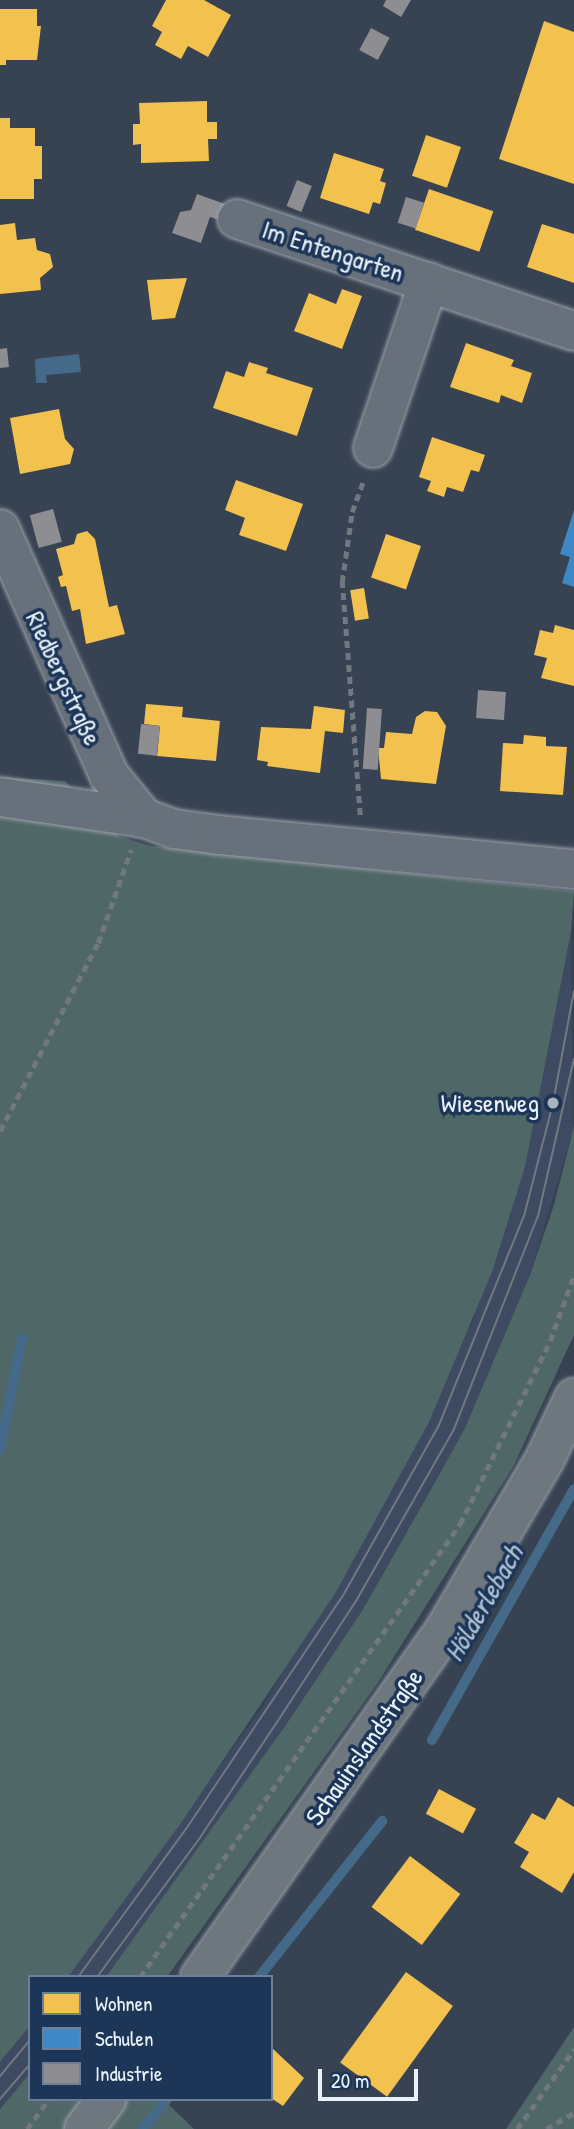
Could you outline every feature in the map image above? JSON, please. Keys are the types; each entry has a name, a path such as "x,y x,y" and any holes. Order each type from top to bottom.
{"main road":[{"name":"Schauinslandstraße","path":"201,1975 444,1631 545,1459 574,1398"},
{"path":"84,2129 105,2101"}],"street":[{"name":"Im Entengarten","path":"237,219 574,331"},
{"name":"Im Entengarten","path":"373,448 429,282"},
{"name":"Riedbergstraße","path":"0,529 109,775 144,817"},
{"path":"0,797 144,817 175,830 574,869"}],"path":[{"path":"362,847 342,582 352,512 373,448"},
{"path":"0,1131 98,943 144,817"},
{"path":"141,1975 460,1524 550,1340 574,1275"},
{"path":"517,2129 574,2049"},
{"path":"27,2129 48,2101"},
{"path":"546,2129 574,2113"}],"shaded area":[{"path":"79,354 81,372 46,375 47,383 36,383 35,359"},
{"path":"571,932 573,1130 530,1275 465,1428 362,1611 203,1847 107,1975 69,1975 266,1702 472,1323 525,1167"},
{"path":"28,2028 28,2075 0,2109 0,2062"}],"green space":[{"path":"0,777 65,781 118,836 151,846 574,891 571,932 525,1167 492,1272 429,1422 336,1592 181,1823 69,1975 28,1975 28,2028 0,2062"},
{"path":"574,1126 574,1335 513,1467 377,1684 168,1975 107,1975 285,1726 362,1611 465,1428 530,1275 554,1205"},
{"path":"574,2027 574,2129 506,2129"},
{"path":"28,2075 28,2101 165,2101 194,2129 0,2129 0,2109"}],"building: Wohnen":[{"path":"166,0 204,0 231,15 208,57 188,46 181,59 155,45 162,32 152,26"},
{"path":"0,9 37,9 37,26 41,26 37,60 6,60 6,65 0,65"},
{"path":"544,21 574,32 574,184 499,159"},
{"path":"207,101 207,122 217,122 217,139 208,139 209,161 141,163 141,144 133,145 133,124 140,124 139,103"},
{"path":"0,118 10,118 10,128 35,128 35,146 42,146 42,179 34,179 34,199 0,199"},
{"path":"426,135 461,147 447,188 412,176"},
{"path":"334,153 384,169 380,181 386,183 380,204 373,202 369,214 320,198"},
{"path":"429,189 493,211 479,252 415,230"},
{"path":"15,223 17,240 35,238 37,250 50,254 53,267 40,278 41,290 0,294 0,225"},
{"path":"542,224 574,234 574,283 527,267"},
{"path":"187,278 175,318 152,320 147,280"},
{"path":"342,289 362,296 342,349 294,331 309,293 336,304"},
{"path":"466,343 514,360 511,366 532,373 522,403 501,395 499,403 450,387"},
{"path":"249,362 268,368 266,373 313,388 297,436 213,408 226,371 244,377"},
{"path":"59,409 65,439 74,449 70,464 20,474 10,418"},
{"path":"432,437 485,455 479,472 471,470 463,492 447,487 444,497 427,491 431,481 419,477"},
{"path":"236,480 303,504 286,551 239,535 245,518 225,510"},
{"path":"87,531 95,539 109,607 117,605 125,634 86,644 80,609 72,611 66,586 61,587 58,577 63,575 56,549 74,544 77,534"},
{"path":"386,534 421,546 406,590 371,577"},
{"path":"364,588 369,619 355,621 350,590"},
{"path":"555,625 574,630 574,686 541,678 547,658 534,655 540,630 553,633"},
{"path":"146,704 183,707 182,717 220,721 216,761 157,756 160,726 144,724"},
{"path":"314,706 345,710 343,733 325,731 320,773 267,766 268,762 257,760 261,727 311,729"},
{"path":"425,711 437,712 446,726 436,784 381,779 378,748 384,748 386,732 412,734 416,717"},
{"path":"524,735 546,737 546,746 567,747 563,795 500,791 503,743 523,744"},
{"path":"439,1789 476,1809 463,1833 426,1814"},
{"path":"558,1797 574,1807 574,1872 562,1893 520,1867 529,1852 514,1843 532,1813 545,1820"},
{"path":"410,1856 460,1894 422,1945 371,1907"},
{"path":"406,1972 453,2006 387,2097 340,2063"},
{"path":"273,2049 304,2078 283,2106 273,2099"}],"building: Schulen":[{"path":"574,510 574,587 562,583 570,557 560,554"}],"building: Industrie":[{"path":"386,0 411,0 401,17 383,6"},
{"path":"371,28 390,38 378,60 359,50"},
{"path":"297,180 312,186 301,212 287,206"},
{"path":"197,194 225,204 219,220 210,217 201,243 172,233 180,212 191,210"},
{"path":"406,197 424,203 416,229 398,223"},
{"path":"7,348 9,367 0,368 0,349"},
{"path":"53,509 62,542 39,548 30,515"},
{"path":"478,690 506,692 504,720 476,718"},
{"path":"367,708 382,709 378,770 363,769"},
{"path":"141,724 160,726 157,756 138,754"}],"waterway":[{"path":"0,1450 22,1338"},
{"name":"Hölderlebach","path":"432,1740 574,1489"},
{"name":"Hölderlebach","path":"261,1975 382,1821"},
{"name":"Hölderlebach","path":"143,2129 165,2101"}],"tram line":[{"path":"79,1975 186,1829 345,1592 439,1425 524,1216 553,1103 574,991"},
{"path":"98,1975 199,1839 356,1601 454,1429 538,1216 574,1059"},
{"path":"0,2076 28,2042"},
{"path":"0,2099 28,2066"}],"place":[{"name":"Wiesenweg","path":"553,1103"}]}
